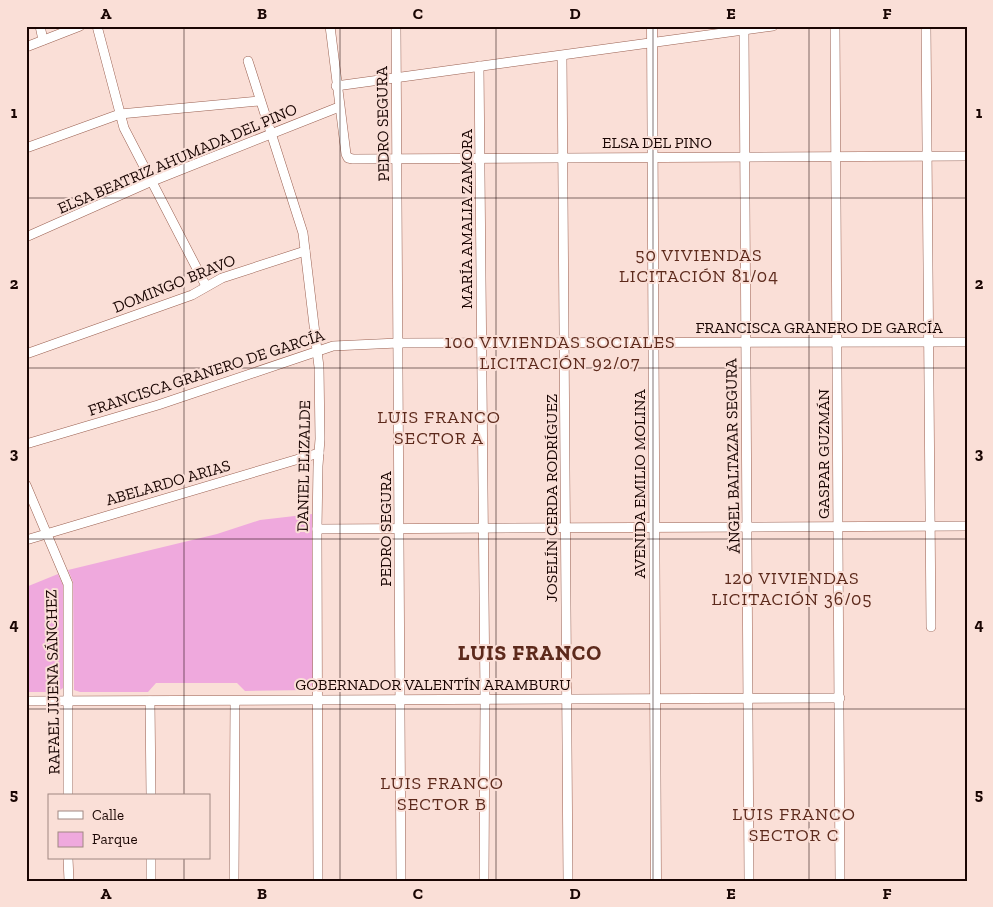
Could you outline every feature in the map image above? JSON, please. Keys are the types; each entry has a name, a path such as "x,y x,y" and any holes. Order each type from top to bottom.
{"street":[{"path":"40,26 43,40"},
{"path":"26,47 80,26"},
{"path":"97,26 120,114 150,182 206,286"},
{"path":"330,26 339,107"},
{"name":"PEDRO SEGURA","path":"396,26 401,881"},
{"name":"AVENIDA EMILIO MOLINA","path":"652,26 656,881"},
{"name":"GASPAR GUZMÁN","path":"836,26 840,881"},
{"path":"926,26 931,627"},
{"path":"336,86 769,27"},
{"name":"ÁNGEL BALTAZAR SEGURA","path":"744,30 749,881"},
{"name":"JOSELÍN CERDA RODRÍGUEZ","path":"562,56 566,342 568,881"},
{"name":"DANIEL ELIZALDE","path":"248,62 259,101 303,232 319,367 317,529 318,881"},
{"name":"MARÍA AMALIA ZAMORA","path":"479,66 485,699 484,881"},
{"path":"26,148 120,114 259,101"},
{"name":"ELSA DEL PINO","path":"339,107 348,158 967,156"},
{"name":"ELSA BEATRIZ AHUMADA DEL PINO","path":"26,237 150,182 339,107"},
{"name":"DOMINGO BRAVO","path":"26,354 192,295 222,278 305,251"},
{"name":"FRANCISCA GRANERO DE GARCÍA","path":"26,444 158,404 316,350 333,346 398,343 967,342"},
{"name":"ABELARDO ARIAS","path":"26,540 319,453"},
{"name":"RAFAEL JIJENA SÁNCHEZ","path":"26,485 68,584 68,794"},
{"path":"317,529 967,526"},
{"name":"GOBERNADOR VALENTÍN ARAMBURU","path":"26,701 840,698"},
{"path":"234,881 235,700"},
{"path":"150,701 151,794"},
{"path":"68,860 68,881"},
{"path":"151,860 152,881"}],"green space":[{"path":"312,514 313,683 309,690 245,691 237,683 156,683 148,692 80,692 74,690 73,582 68,570 217,534 260,520"},
{"path":"58,574 63,585 63,688 57,692 26,692 26,587"}],"district":[{"name":"50 VIVIENDAS LICITACIÓN 81/04","path":"699,265"},
{"name":"100 VIVIENDAS SOCIALES LICITACIÓN 92/07","path":"560,352"},
{"name":"LUIS FRANCO SECTOR A","path":"439,427"},
{"name":"120 VIVIENDAS LICITACIÓN 36/05","path":"792,588"},
{"name":"LUIS FRANCO","path":"530,653"},
{"name":"LUIS FRANCO SECTOR B","path":"442,793"},
{"name":"LUIS FRANCO SECTOR C","path":"794,824"}]}
